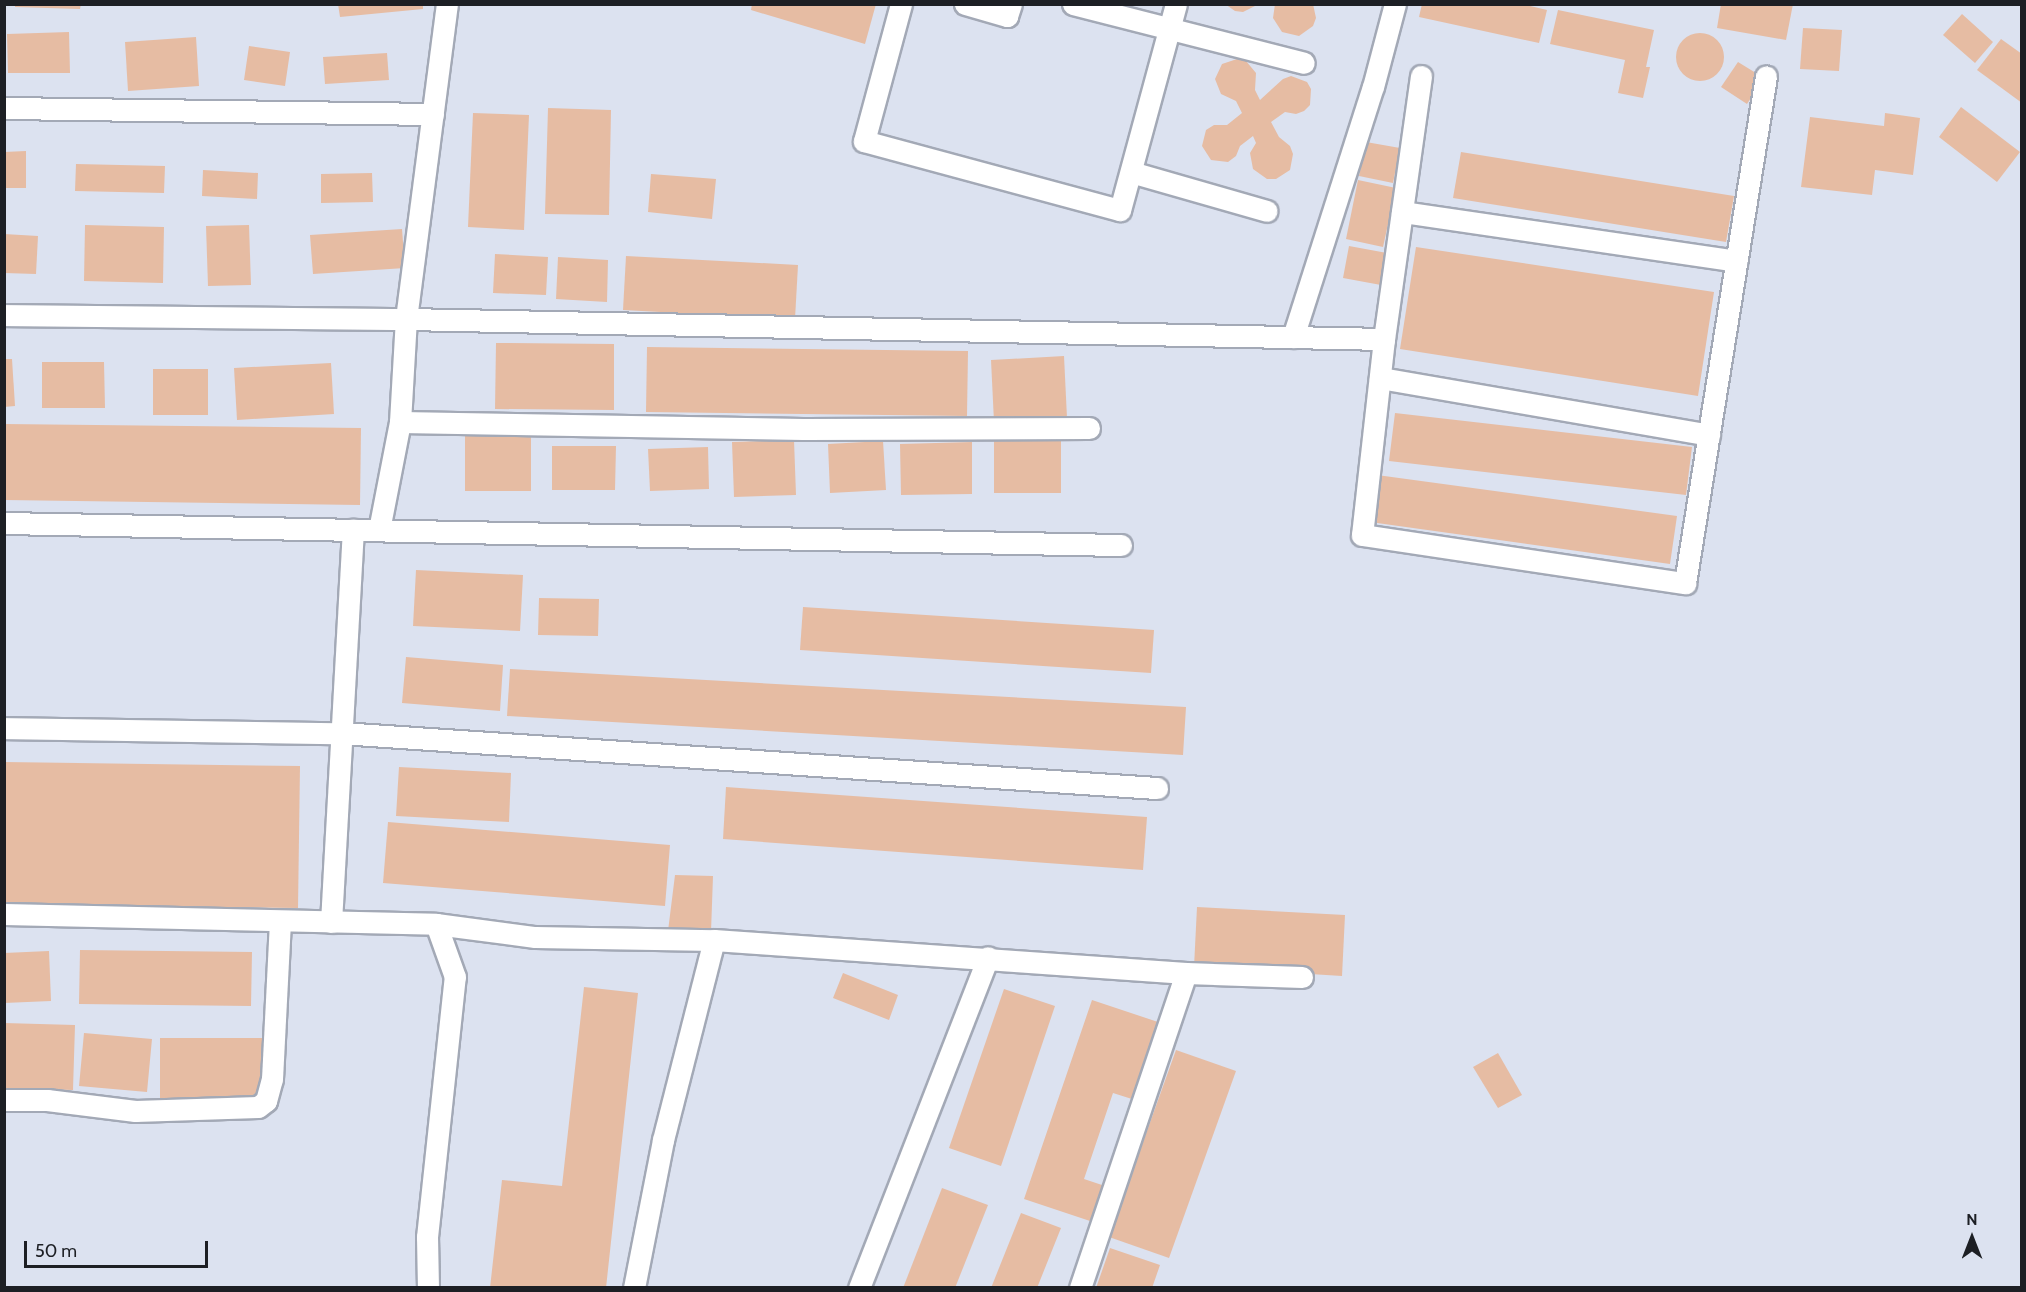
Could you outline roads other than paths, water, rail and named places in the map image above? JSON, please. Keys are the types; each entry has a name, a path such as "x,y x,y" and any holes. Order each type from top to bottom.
{"street":[{"path":"379,530 400,422 406,319 447,4"},
{"path":"901,4 864,141 1120,210 1176,4"},
{"path":"965,4 1007,16 1011,4"},
{"path":"1073,4 1304,63"},
{"path":"1293,337 1373,87 1395,4"},
{"path":"1421,76 1384,339 1362,535 1685,584 1766,76"},
{"path":"4,108 433,114"},
{"path":"1131,172 1267,211"},
{"path":"1402,212 1736,261"},
{"path":"4,315 406,319 1384,339"},
{"path":"1380,378 1708,435"},
{"path":"400,422 803,429 1089,428"},
{"path":"4,523 1121,545"},
{"path":"331,922 353,530"},
{"path":"4,728 341,734 1157,788"},
{"path":"4,915 436,924 535,937 714,940 988,957 1186,973 1302,977"},
{"path":"4,1100 47,1100 135,1111 258,1107 266,1101 272,1079 280,921"},
{"path":"428,1287 428,1236 455,977 436,924"},
{"path":"634,1287 663,1140 714,940"},
{"path":"859,1287 988,957"},
{"path":"1080,1287 1186,973"}]}
